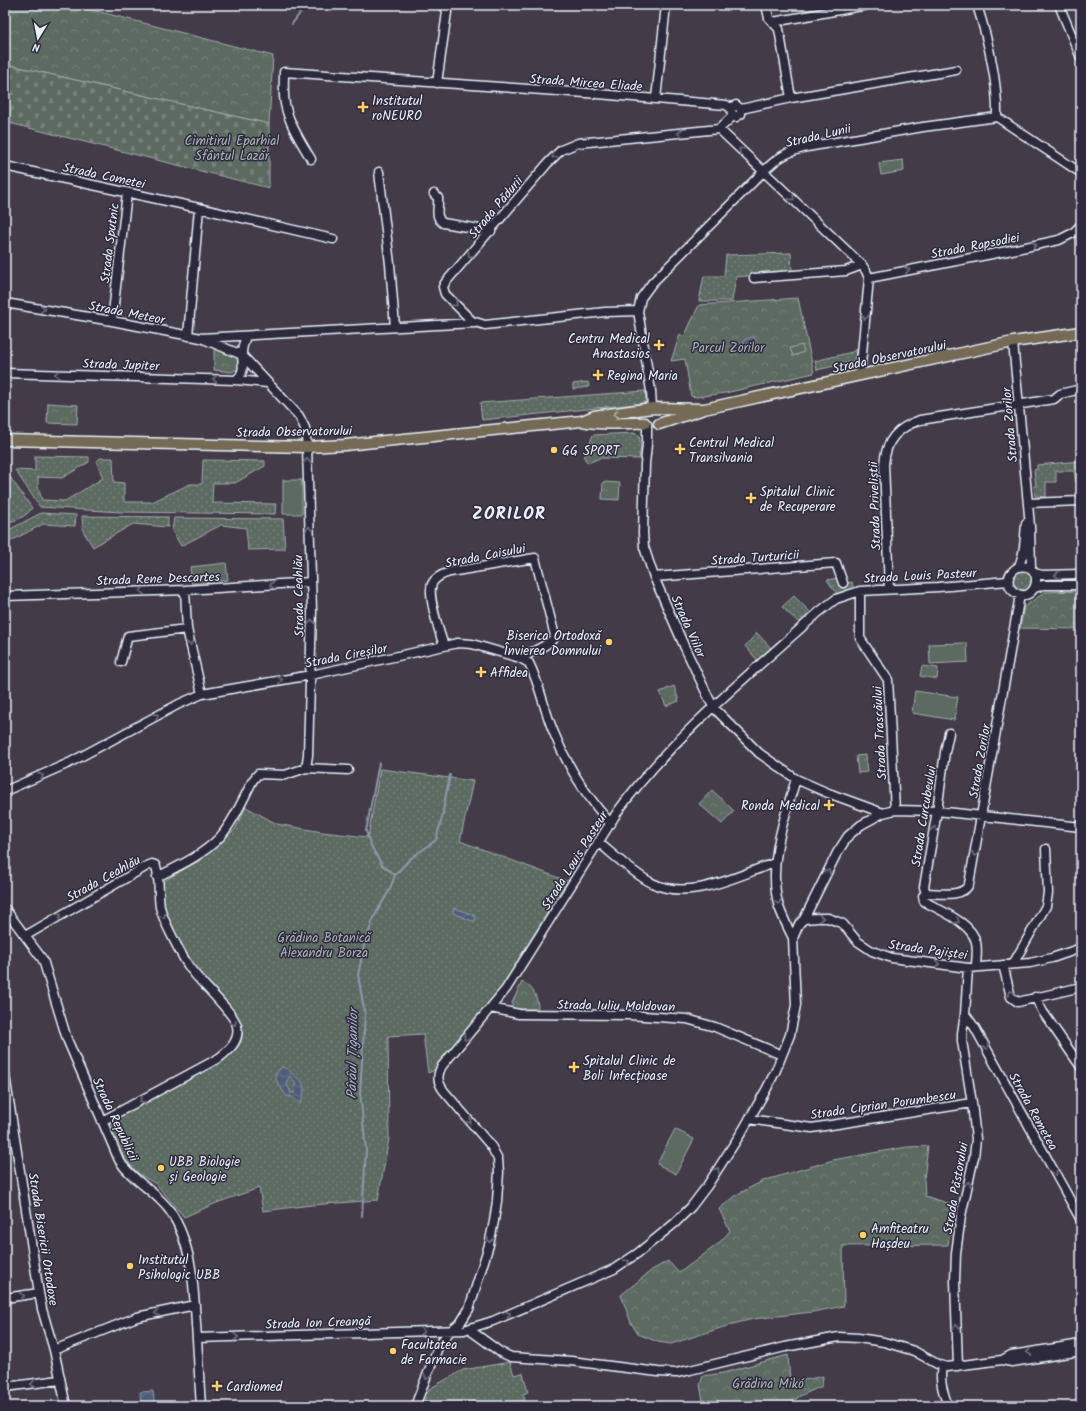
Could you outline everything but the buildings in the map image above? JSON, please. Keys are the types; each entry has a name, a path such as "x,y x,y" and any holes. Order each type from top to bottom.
{"main road":[{"name":"Strada Observatorului","path":"582,421 594,424 648,426 704,409 860,375 1013,342 1081,332"},
{"name":"Strada Observatorului","path":"5,440 307,446 345,445 582,421 594,416 652,409 704,409"},
{"path":"652,409 660,412 662,417 648,426 644,415 652,409"}],"street":[{"path":"437,83 447,12 445,7 441,5"},
{"path":"656,99 666,5"},
{"path":"766,5 767,13 779,29 791,98"},
{"path":"773,22 867,5"},
{"path":"977,5 992,65 997,117 1081,173"},
{"path":"1059,5 1079,46 1081,58"},
{"name":"Strada Mircea Eliade","path":"311,158 298,137 287,112 284,98 284,72 586,93 726,105 732,112 736,106 741,109 791,98 956,70"},
{"path":"732,112 719,129 862,265 866,271 869,278 860,375"},
{"name":"Strada Lunii","path":"638,310 641,298 652,283 780,156 793,150 807,147 923,127 997,117"},
{"name":"Strada Pădurii","path":"474,322 445,294 443,287 557,154 566,147 578,143 719,129"},
{"name":"Strada Cometei","path":"5,166 199,208 333,240"},
{"path":"379,172 390,264 395,327"},
{"name":"Strada Sputnic","path":"112,320 127,193"},
{"path":"434,194 438,198 437,216 443,223 491,231"},
{"path":"188,336 199,208"},
{"name":"Strada Rapsodiei","path":"869,278 1058,240 1073,233 1081,226"},
{"path":"754,278 846,271 862,265"},
{"name":"Strada Meteor","path":"5,303 112,320 201,338 474,322"},
{"path":"474,322 485,325 605,312 638,310 651,391 652,409"},
{"path":"236,380 243,370 242,355 246,336"},
{"path":"201,338 242,355 302,421 305,428 307,446"},
{"name":"Strada Zorilor","path":"1013,342 1031,532 1033,571 1037,579 1035,588"},
{"name":"Strada Jupiter","path":"5,373 236,380 268,383"},
{"name":"Strada Priveliștii","path":"889,589 884,464 885,452 894,436 911,423 920,420 1054,399 1060,394 1081,389"},
{"name":"Strada Viilor","path":"647,444 652,431 648,426"},
{"name":"Strada Viilor","path":"648,426 645,464 644,548 654,577 713,707 759,753 796,779 828,793 883,813"},
{"name":"Strada Ceahlău","path":"306,768 308,755 311,675 311,582 307,446"},
{"path":"1028,504 1081,501"},
{"name":"Strada Zorilor","path":"1008,581 1010,574 1018,567 1023,554 1028,504"},
{"name":"Strada Caisului","path":"444,646 430,594 432,584 435,580 450,572 535,558 555,636 552,641 520,658"},
{"name":"Strada Turturicii","path":"654,577 836,563 843,583"},
{"path":"1018,567 1025,567 1042,575 1081,574"},
{"path":"1008,581 1012,590 1020,595 1030,593 1035,588 1043,585 1081,585"},
{"name":"Strada Louis Pasteur","path":"450,1331 461,1322 470,1305 489,1245 497,1202 499,1164 497,1154 491,1146 444,1091 438,1081 438,1073 442,1066 514,978 598,842 630,796 662,757 713,707 818,612 836,599 860,590 938,587 1008,581"},
{"name":"Strada Rene Descartes","path":"5,596 185,590 311,582"},
{"path":"185,590 187,628 202,694"},
{"name":"Strada Trascăului","path":"860,590 860,638 888,680 895,810"},
{"name":"Strada Zorilor","path":"925,897 958,893 967,889 969,884 1020,595"},
{"path":"121,662 128,636 187,628"},
{"name":"Strada Cireșilor","path":"5,791 70,763 179,704 202,694 311,675 458,643 472,644 520,658"},
{"path":"520,658 529,663 553,732 568,761 590,797 611,824"},
{"name":"Strada Curcubeului","path":"925,897 924,887 949,733"},
{"name":"Strada Ceahlău","path":"25,936 147,866 152,864 157,867 157,877 195,857 220,836 229,825 255,777 262,774 285,775 306,768 348,770"},
{"path":"793,938 780,908 776,893 775,863 783,821 796,779"},
{"path":"793,938 837,853 848,836 861,825 883,813 895,810 937,811 1081,827"},
{"path":"598,842 644,878 657,885 671,888 686,889 712,885 775,863"},
{"path":"1013,964 1046,906 1048,894 1046,849"},
{"path":"102,1121 218,1058 231,1048 237,1036 236,1024 233,1018 193,973 176,945 160,907 157,877"},
{"name":"Strada Păstorului","path":"925,897 969,928 976,941 962,1033 972,1103 975,1146 961,1216 956,1252 955,1281 958,1366"},
{"name":"Strada Republicii","path":"5,909 43,960 67,1040 122,1165 137,1181 161,1201 174,1218 186,1247 193,1278 201,1406"},
{"name":"Strada Pajiștei","path":"804,919 828,918 836,920 843,924 857,941 872,951 892,958 972,967 1042,960 1081,948"},
{"name":"Strada Ion Creangă","path":"197,1338 439,1330 450,1331 472,1329 614,1269 638,1253 668,1230 691,1207 707,1186 749,1120 776,1070 790,1035 795,1014 796,1005 793,938"},
{"path":"1002,965 1009,993 1013,999 1018,1002 1081,987"},
{"path":"1035,997 1043,1012 1081,1067"},
{"name":"Strada Iuliu Moldovan","path":"491,1008 519,1014 629,1015 687,1019 721,1029 782,1055"},
{"name":"Strada Remetea","path":"965,1014 975,1028 1081,1220"},
{"name":"Strada Bisericii Ortodoxe","path":"5,1075 8,1116 39,1293 54,1350 66,1406"},
{"name":"Strada Ciprian Porumbescu","path":"749,1120 812,1128 972,1103"},
{"path":"5,1298 39,1293"},
{"path":"54,1350 137,1317 195,1305"},
{"path":"472,1329 474,1333 500,1352 511,1357 571,1361 676,1373 785,1347 838,1337 871,1339 890,1344 920,1353 934,1363 942,1366 958,1366 1002,1360 1012,1362 1081,1351"},
{"path":"415,1406 439,1345 450,1331"},
{"path":"1002,1360 1011,1355 1081,1344"},
{"path":"942,1366 940,1372 942,1387 948,1406"},
{"path":"5,1387 60,1380"}],"green space":[{"path":"5,5 73,5 273,56 269,124 5,64"},
{"name":"Cimitirul Eparhial Sfântul Lazăr","path":"5,64 269,124 269,188 5,122"},
{"path":"903,160 904,171 881,175 879,163"},
{"path":"791,253 792,272 736,277 732,301 699,301 704,276 724,276 726,255"},
{"name":"Parcul Zorilor","path":"798,298 814,373 725,393 696,397 691,396 685,359 671,361 680,334 684,337 699,305"},
{"path":"214,345 233,354 240,360 239,368 232,372 214,370"},
{"path":"802,345 804,352 793,356 790,348"},
{"path":"857,348 855,361 817,370 815,361 852,352"},
{"path":"588,382 589,387 573,389 573,384"},
{"path":"645,391 646,401 644,403 482,420 480,403"},
{"path":"48,403 78,405 77,424 47,423"},
{"path":"634,433 639,435 641,447 639,459 600,458 588,463 584,458 593,435"},
{"path":"35,456 89,457 89,462 62,478 38,477 38,487 42,500 65,501 103,478 96,461 101,458 113,458 114,482 124,483 124,502 152,502 190,484 202,484 203,460 265,461 265,466 235,483 213,483 212,503 276,504 275,514 120,512 40,507 15,470 35,471"},
{"path":"1081,461 1081,483 1076,483 1074,471 1056,471 1056,482 1046,482 1046,497 1035,496 1034,486 1036,486 1034,470 1037,469 1037,465"},
{"path":"5,470 32,508 27,514 20,518 5,522"},
{"path":"283,480 302,480 302,514 283,514"},
{"path":"603,482 620,483 619,500 602,499"},
{"path":"41,513 76,515 75,526 43,524 9,542 5,532"},
{"path":"82,516 168,517 168,527 133,524 93,547 83,531"},
{"path":"174,518 283,519 285,549 248,550 246,528 221,525 181,546 172,531"},
{"path":"226,563 228,580 192,584 190,567"},
{"path":"1022,571 1029,574 1032,581 1029,588 1022,591 1015,588 1012,581 1015,574"},
{"path":"838,578 842,585 852,582 854,590 838,595 827,580"},
{"path":"1081,578 1081,582 1046,581 1047,579"},
{"path":"1081,591 1081,629 1020,628 1024,607 1045,592"},
{"path":"794,596 811,613 799,623 782,607"},
{"path":"757,633 772,649 759,662 745,646"},
{"path":"967,643 968,662 930,664 929,644"},
{"path":"922,666 938,668 937,679 920,676"},
{"path":"674,686 679,701 666,706 660,692"},
{"path":"915,691 958,697 954,720 912,713"},
{"path":"865,755 867,772 858,773 856,756"},
{"name":"Grădina Botanică Alexandru Borza","path":"380,769 473,781 460,841 567,881 499,991 433,1071 428,1073 423,1034 388,1036 389,1138 378,1200 311,1205 263,1211 259,1188 219,1202 184,1217 156,1184 139,1174 118,1152 107,1124 223,1060 238,1047 242,1039 242,1029 233,1010 196,966 176,937 164,907 161,883 204,857 235,829 246,807 277,824 322,832 368,837"},
{"path":"712,790 734,811 722,824 699,804"},
{"path":"522,982 530,987 534,993 538,1009 517,1009 512,1007 512,1003"},
{"path":"675,1129 694,1139 676,1174 657,1164"},
{"path":"928,1146 924,1179 925,1196 954,1205 948,1245 843,1246 844,1306 812,1312 753,1319 671,1344 658,1342 638,1334 631,1323 621,1295 652,1270 668,1261 679,1273 718,1244 730,1231 719,1209 738,1194 763,1181 833,1160 907,1147"},
{"name":"Grădina Mikó","path":"788,1355 790,1380 800,1381 823,1376 822,1386 800,1396 793,1401 794,1406 704,1406 700,1385 703,1376 723,1373"},
{"path":"510,1362 514,1375 523,1373 528,1392 523,1394 525,1400 499,1406 422,1406 429,1389 463,1370"}],"water":[{"path":"754,337 756,343 750,346 744,344 744,340"},
{"path":"454,908 474,915 476,920 472,921 453,913"},
{"path":"282,1067 301,1081 304,1090 300,1104 291,1096 287,1097 276,1080 276,1073","holes":["290,1076 296,1087 295,1092 291,1093 286,1082"]},
{"path":"153,1391 155,1406 141,1406 140,1392"}],"waterway":[{"name":"Pârâul Țiganilor","path":"292,24 306,5"},
{"path":"373,647 375,659"},
{"path":"379,763 366,831 371,846 382,865 395,875"},
{"name":"Pârâul Țiganilor","path":"362,1216 366,1150 360,1093 365,1015 358,975 364,946 374,917 390,889 395,875 410,859 436,840 443,814 450,775"}],"place":[{"name":"Institutul roNEURO","path":"363,107"},
{"name":"Centru Medical Anastasios","path":"659,345"},
{"name":"Regina Maria","path":"598,375"},
{"name":"Centrul Medical Transilvania","path":"680,449"},
{"name":"GG SPORT","path":"554,450"},
{"name":"Spitalul Clinic de Recuperare","path":"751,498"},
{"name":"Biserica Ortodoxă Învierea Domnului","path":"609,642"},
{"name":"Affidea","path":"481,672"},
{"name":"Ronda Medical","path":"829,805"},
{"name":"Spitalul Clinic de Boli Infecțioase","path":"574,1067"},
{"name":"UBB Biologie și Geologie","path":"161,1168"},
{"name":"Amfiteatru Hașdeu","path":"863,1235"},
{"name":"Institutul Psihologic UBB","path":"130,1266"},
{"name":"Facultatea de Farmacie","path":"393,1351"},
{"name":"Cardiomed","path":"217,1386"}],"district":[{"name":"ZORILOR","path":"509,513"}]}
